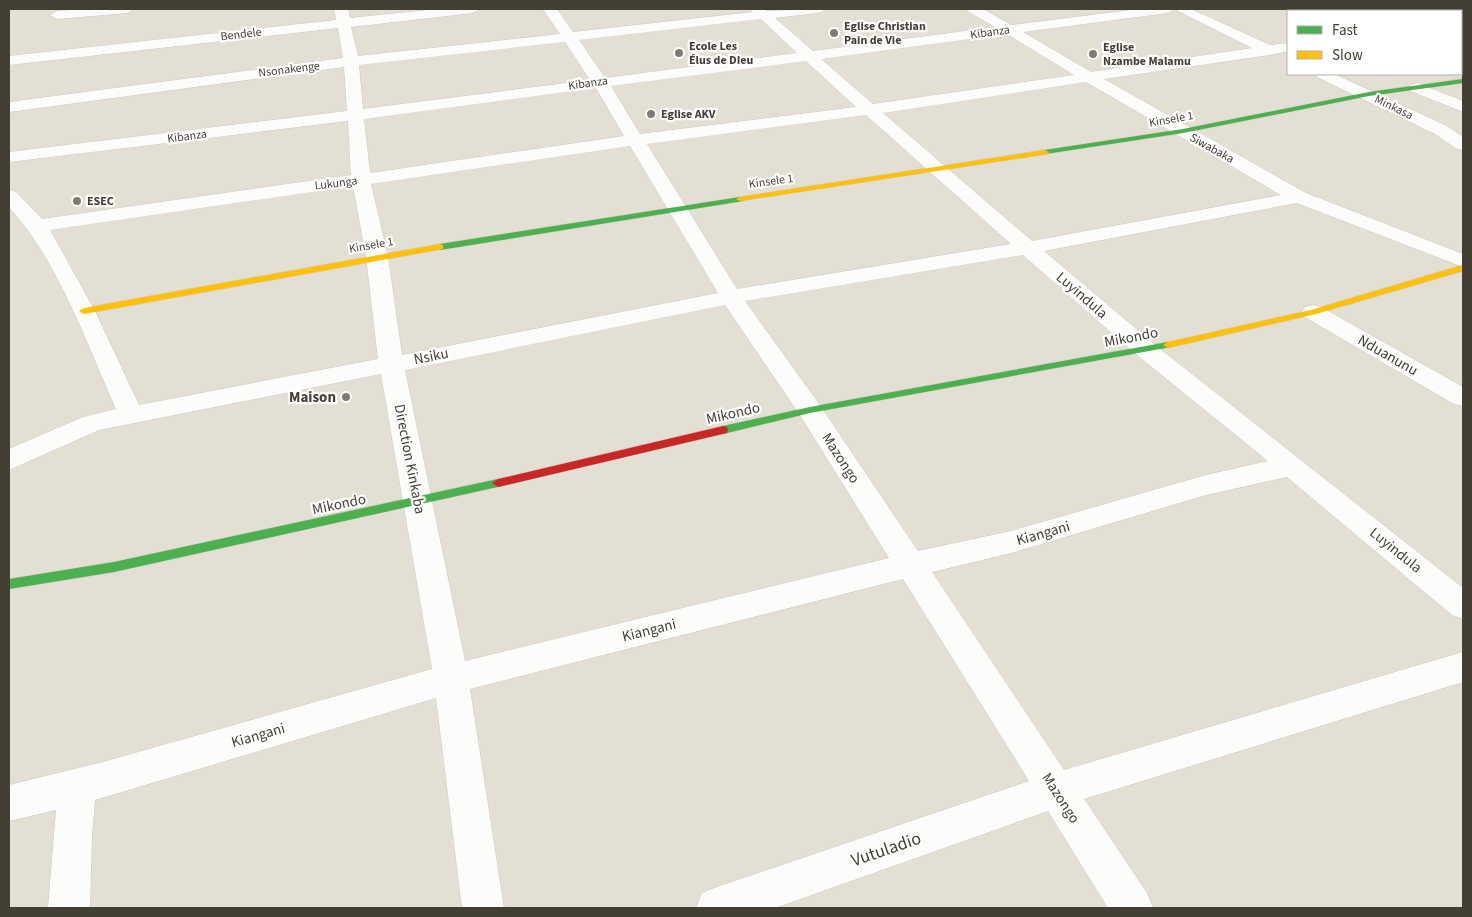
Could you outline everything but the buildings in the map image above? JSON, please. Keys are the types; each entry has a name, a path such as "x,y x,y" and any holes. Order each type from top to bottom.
{"street":[{"path":"45,57 57,12 127,9"},
{"name":"Bendele","path":"9,60 45,57 342,15 473,9"},
{"name":"Mazongo","path":"550,9 571,37 600,82 731,297 810,410 1132,908"},
{"name":"Nsonakenge","path":"9,107 351,61 571,37 761,12 817,9"},
{"name":"Siwabaka","path":"974,9 1299,197 1463,261"},
{"name":"Kibanza","path":"9,157 354,115 1168,9"},
{"path":"1182,9 1287,59"},
{"name":"Luyindula","path":"761,12 937,170 1146,350 1463,606"},
{"name":"Direction Kinkaba","path":"342,15 351,61 354,115 361,180 376,257 391,363 419,502 451,679 483,908"},
{"name":"Lukunga","path":"37,226 200,201 361,180 636,140 869,110 1287,47"},
{"name":"Minkasa","path":"1324,75 1369,94 1440,130 1463,145"},
{"name":"Kinsele 1","path":"84,311 376,257 678,208 1183,131 1369,94 1463,81"},
{"path":"1417,88 1463,107"},
{"path":"9,196 37,226 84,311 131,415"},
{"name":"Nsiku","path":"9,460 92,424 131,415 391,363 687,308 731,297 1028,248 1299,197"},
{"name":"Mikondo","path":"9,584 114,566 419,502 810,410 1146,350 1313,312 1463,268"},
{"name":"Nduanunu","path":"1313,312 1463,398"},
{"name":"Kiangani","path":"9,802 78,785 451,679 910,565 1011,542 1206,485 1292,466"},
{"name":"Vutuladio","path":"717,908 1056,790 1463,667"},
{"path":"69,908 72,836 78,785"}],"shaded area":[{"path":"9,9 1463,9 1463,908 9,908"}],"traffic: fast":[{"path":"1045,152 1183,131 1369,94 1463,81"},
{"path":"440,247 740,199"},
{"path":"723,430 810,410 1168,345"},
{"path":"9,584 114,567 498,483"}],"traffic: slow":[{"path":"740,199 1045,152"},
{"path":"84,311 440,247"},
{"path":"1168,345 1313,312 1463,268"}],"traffic: jam":[{"path":"498,483 723,430"}],"place":[{"name":"Eglise Christian Pain de Vie","path":"834,33"},
{"name":"Ecole Les Élus de DIeu","path":"679,53"},
{"name":"Eglise Nzambe Malamu","path":"1093,54"},
{"name":"Eglise AKV","path":"651,114"},
{"name":"ESEC","path":"77,201"},
{"name":"Maison","path":"346,397"}]}
